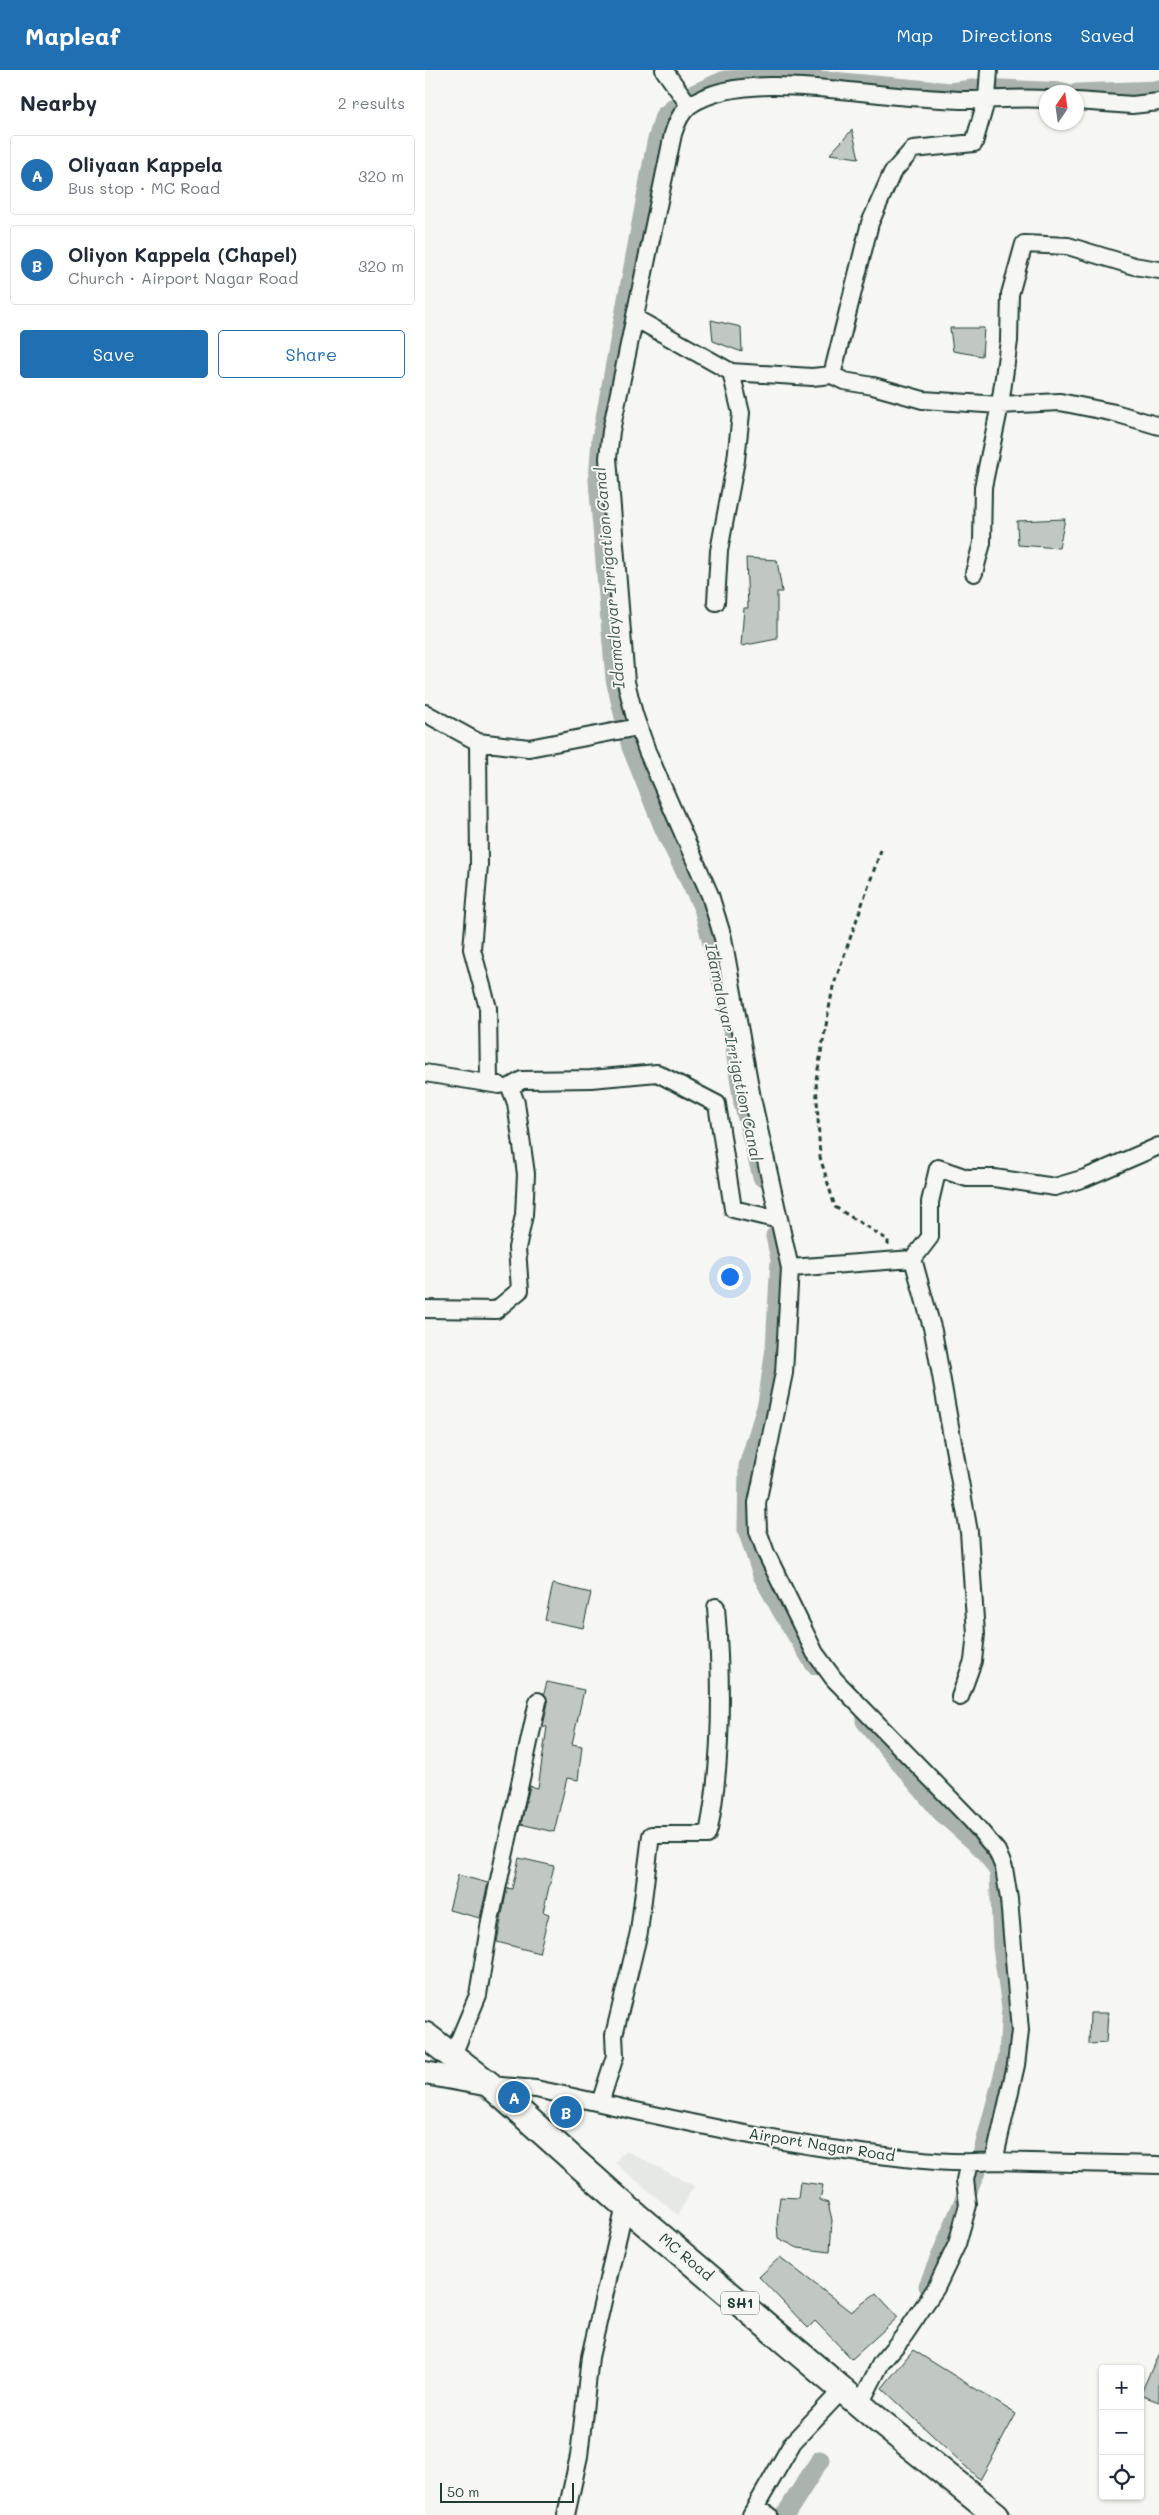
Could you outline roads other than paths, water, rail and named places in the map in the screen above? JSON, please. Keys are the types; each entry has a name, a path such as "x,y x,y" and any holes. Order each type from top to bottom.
{"main road":[{"name":"MC Road","path":"425,2036 490,2085 625,2206 996,2515"},
{"path":"425,2073 490,2085"}],"street":[{"path":"664,70 689,105"},
{"path":"988,84 968,100 902,96 776,82 731,87 689,105 678,119 673,134 611,431 608,458 626,682 638,726 710,895 723,938 752,1098 790,1268 783,1374 757,1503 758,1531 766,1553 815,1653 834,1679 972,1821 997,1851 1004,1868 1009,1899 1020,2031 1016,2065 994,2161"},
{"path":"988,84 1039,96"},
{"path":"832,375 870,223 891,173 913,149 974,143 988,84"},
{"path":"1084,102 1133,105 1159,102"},
{"path":"974,573 982,543 983,487 1000,405 1009,341 1010,294 1024,244 1068,246 1134,266 1159,270"},
{"path":"635,318 731,372 812,377 832,375 844,381 873,386 923,400 1000,405 1060,402 1115,413 1159,426"},
{"path":"716,602 719,550 736,460 741,413 731,372"},
{"path":"425,714 478,742 529,748 638,726"},
{"path":"478,742 479,865 472,949 488,1008 489,1083"},
{"path":"425,1073 510,1087 522,1080 591,1079 657,1073 717,1104 733,1210 779,1220"},
{"path":"425,1309 495,1310 520,1290 517,1248 524,1215 526,1174 516,1104 510,1087"},
{"path":"790,1268 913,1259 930,1237 930,1202 938,1168 967,1178 995,1178 1055,1187 1085,1178 1159,1146"},
{"path":"913,1259 933,1331 969,1532 976,1634 973,1661 960,1697"},
{"path":"600,2103 615,2056 615,2035 639,1932 651,1835 707,1835 709,1829 718,1760 721,1691 716,1607"},
{"path":"451,2057 478,1996 490,1922 538,1701"},
{"name":"Airport Nagar Road","path":"490,2085 536,2089 813,2146 918,2160 969,2163 994,2161 1159,2165"},
{"path":"758,2513 793,2442 852,2397 903,2337 937,2288 957,2244 968,2205 965,2180 969,2163"},
{"path":"566,2515 579,2456 590,2357 625,2206"}],"waterway":[{"name":"Idamalayar Irrigation Canal","path":"762,1177 743,1103 729,1010 703,908 664,829 631,747 615,679 598,481 601,439 656,143 664,116 687,97 725,80 788,77 950,92 980,88 1039,91"},
{"name":"Idamalayar Irrigation Canal","path":"1084,93 1159,90"},
{"name":"Idamalayar Irrigation Canal","path":"775,1236 780,1259 775,1348 767,1404 748,1466 747,1530 762,1575 815,1665"},
{"name":"Idamalayar Irrigation Canal","path":"865,1721 941,1812 986,1852 999,1872 1002,1947 1011,2007 1008,2057 980,2162 928,2286"},
{"name":"Idamalayar Irrigation Canal","path":"785,2515 820,2460"}],"place":[{"name":"Oliyaan Kappela","path":"514,2097"},
{"name":"Oliyon Kappela (Chapel)","path":"566,2112"}]}
